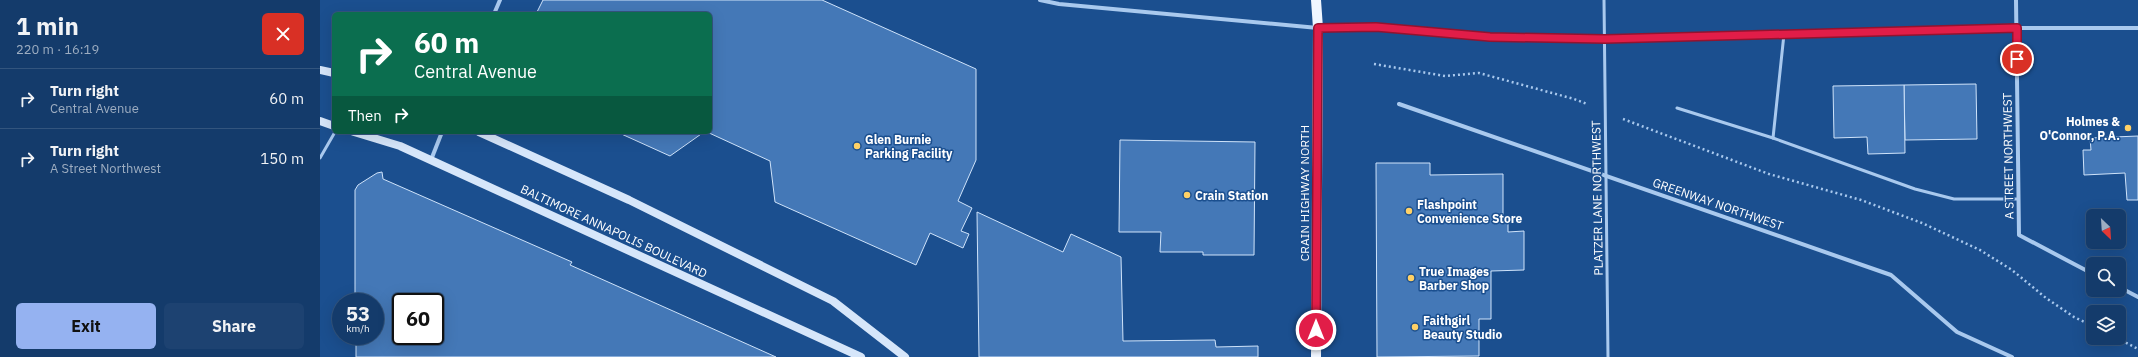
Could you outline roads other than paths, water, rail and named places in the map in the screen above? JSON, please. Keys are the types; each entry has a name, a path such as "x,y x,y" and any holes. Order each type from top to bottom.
{"main road":[{"name":"CRAIN HIGHWAY NORTH","path":"1316,0 1318,28 1316,357"},
{"path":"320,70 332,73"},
{"path":"320,121 332,125"},
{"name":"BALTIMORE ANNAPOLIS BOULEVARD","path":"361,134 400,146 861,357"},
{"path":"483,134 629,200 833,301 905,357"}],"street":[{"path":"495,12 500,0"},
{"path":"1040,0 1059,4 1318,28 1376,27 1490,37 1605,39 2017,28 2138,28"},
{"name":"A STREET NORTHWEST","path":"2016,0 2019,235 2086,270"},
{"name":"GREENWAY NORTHWEST","path":"1399,104 1891,275 1958,332 2012,357"},
{"path":"431,160 441,134"},
{"path":"2126,291 2138,297"}],"lane":[{"name":"PLATZER LANE NORTHWEST","path":"1604,0 1608,357"},
{"path":"1773,138 1784,34"},
{"path":"1677,108 1773,138 1922,191 1954,199 2018,200"},
{"path":"320,158 334,134"}],"place":[{"name":"Holmes & O'Connor, P.A.","path":"2128,128"},
{"name":"Glen Burnie Parking Facility","path":"857,146"},
{"name":"Crain Station","path":"1187,195"},
{"name":"Flashpoint Convenience Store","path":"1409,211"},
{"name":"True Images Barber Shop","path":"1411,278"},
{"name":"Faithgirl Beauty Studio","path":"1415,327"}]}
